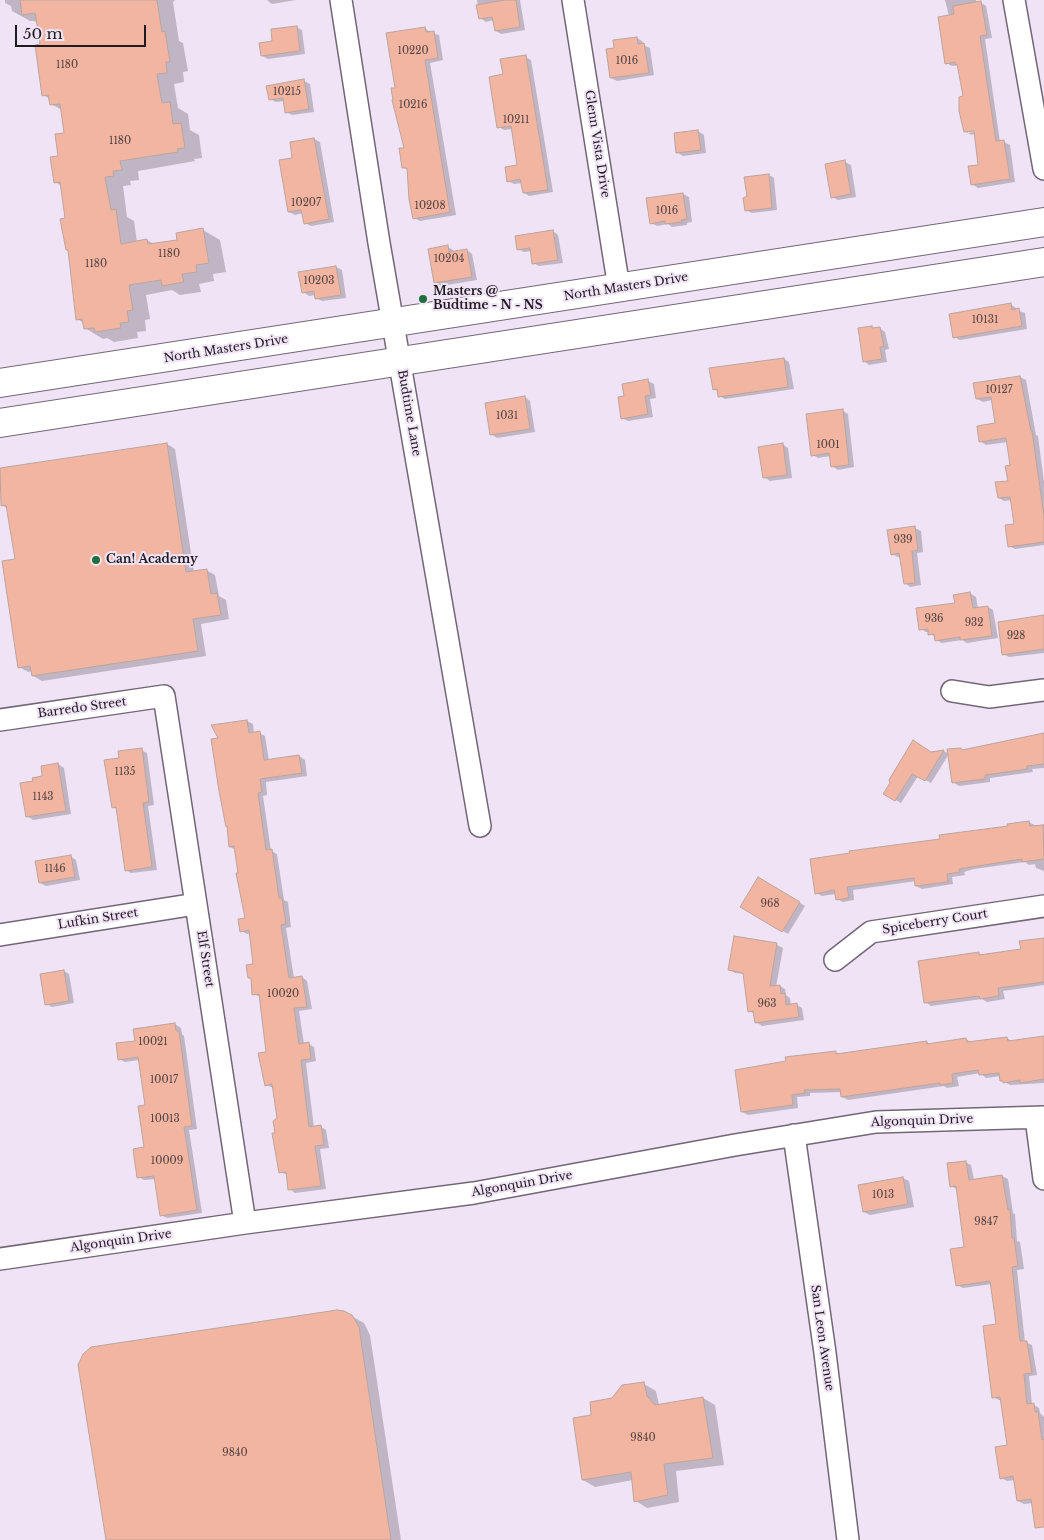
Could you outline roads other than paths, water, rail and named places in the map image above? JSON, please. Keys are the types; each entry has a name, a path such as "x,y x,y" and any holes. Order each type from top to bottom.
{"main road":[{"name":"North Masters Drive","path":"0,383 1044,222"},
{"path":"0,423 1044,262"},
{"path":"751,268 759,306"}],"street":[{"name":"Budtime Lane","path":"341,0 379,243 480,826"},
{"name":"Glenn Vista Drive","path":"574,0 620,288"},
{"path":"1014,0 1036,75 1044,170"},
{"path":"952,690 989,697 1044,690"},
{"name":"Barredo Street","path":"0,720 164,696"},
{"name":"Elf Street","path":"164,696 245,1223"},
{"name":"Lufkin Street","path":"0,935 196,904"},
{"name":"Spiceberry Court","path":"835,960 871,932 1044,906"},
{"path":"1040,1118 1044,1179"},
{"name":"Algonquin Drive","path":"0,1259 245,1223 474,1193 876,1122 1040,1118"},
{"name":"San Leon Avenue","path":"794,1136 825,1353 848,1540"}],"place":[{"name":"Masters @ Budtime - N - NS","path":"423,299"},
{"name":"Can! Academy","path":"96,560"}]}
